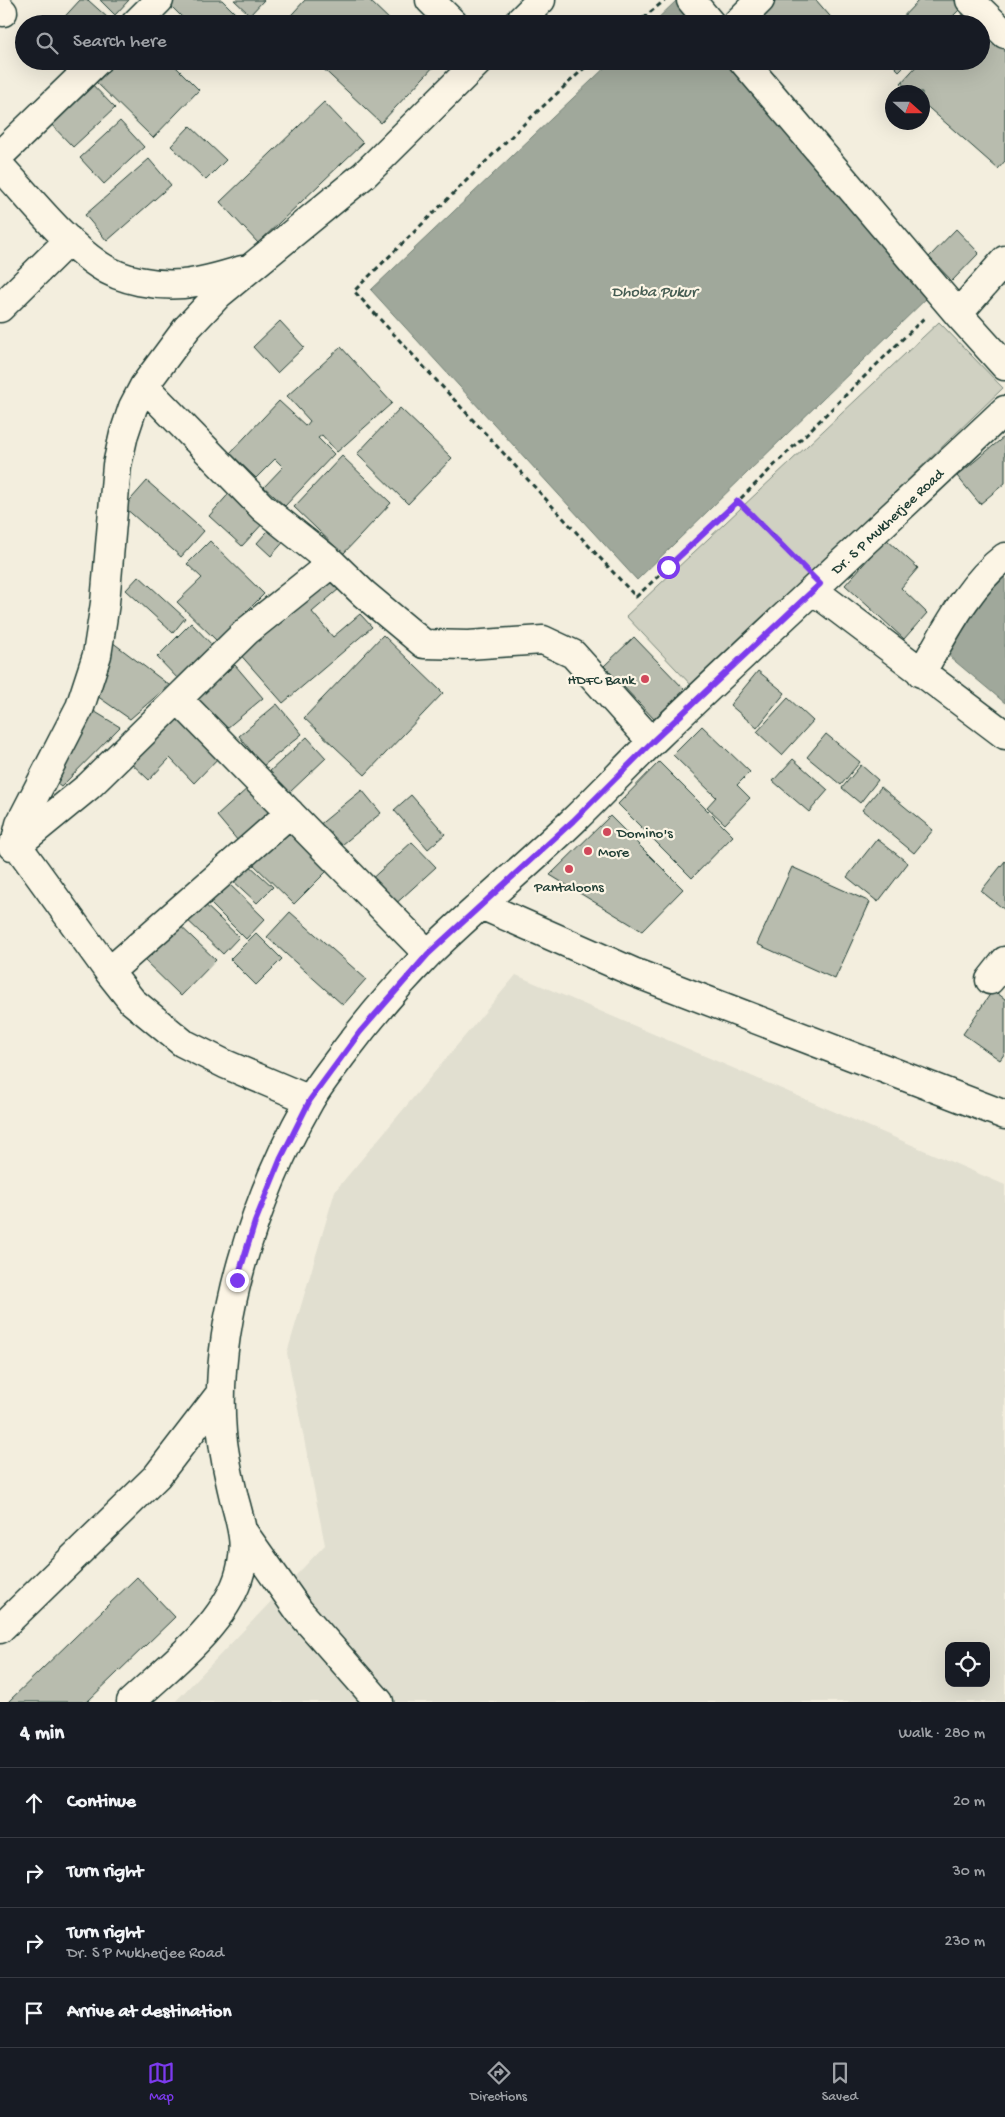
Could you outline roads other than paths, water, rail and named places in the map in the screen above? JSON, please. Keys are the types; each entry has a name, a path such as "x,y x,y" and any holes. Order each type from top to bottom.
{"street":[{"path":"144,15 159,0"},
{"path":"430,0 445,15"},
{"path":"526,15 541,0"},
{"path":"691,0 704,15"},
{"path":"745,15 760,0"},
{"path":"970,0 985,15"},
{"path":"990,19 1005,34"},
{"path":"0,155 88,70"},
{"path":"9,846 17,836 20,824 80,707 97,655 105,603 117,465 133,407 144,386 187,328 219,294 248,268 364,175 470,70"},
{"path":"751,70 951,306 1005,366"},
{"path":"0,166 68,240 100,266 116,274 137,281 182,284 225,276 248,268"},
{"path":"0,308 68,240"},
{"path":"951,306 1005,260"},
{"path":"144,386 263,508 332,563 364,594 424,644 468,645 543,640 573,654 652,742"},
{"name":"Dr. S P Mukherjee Road","path":"244,1534 228,1473 222,1438 220,1394 224,1340 237,1280 255,1222 281,1158 310,1100 360,1032 428,954 573,821 652,742 1005,410"},
{"path":"922,673 952,620 980,580 1005,557"},
{"path":"9,846 89,786 247,632 332,563"},
{"path":"817,587 922,673 1005,735"},
{"path":"178,699 428,954"},
{"path":"109,972 290,813"},
{"path":"9,846 132,1001 183,1043 225,1064 310,1100"},
{"path":"481,905 633,972 1005,1115"},
{"path":"0,1629 157,1476 220,1394"},
{"path":"132,1702 213,1624 226,1607 239,1577 243,1562 244,1534"},
{"path":"244,1534 299,1611 378,1702"}],"water":[{"path":"677,0 682,0 694,15 661,15"},
{"name":"Dhoba Pukur","path":"603,70 742,70 932,293 637,580 371,290"},
{"path":"1005,569 1005,703 944,652 984,592"}],"place":[{"name":"HDFC Bank","path":"645,679"},
{"name":"Domino's","path":"607,832"},
{"name":"More","path":"588,851"},
{"name":"Pantaloons","path":"569,869"}]}
